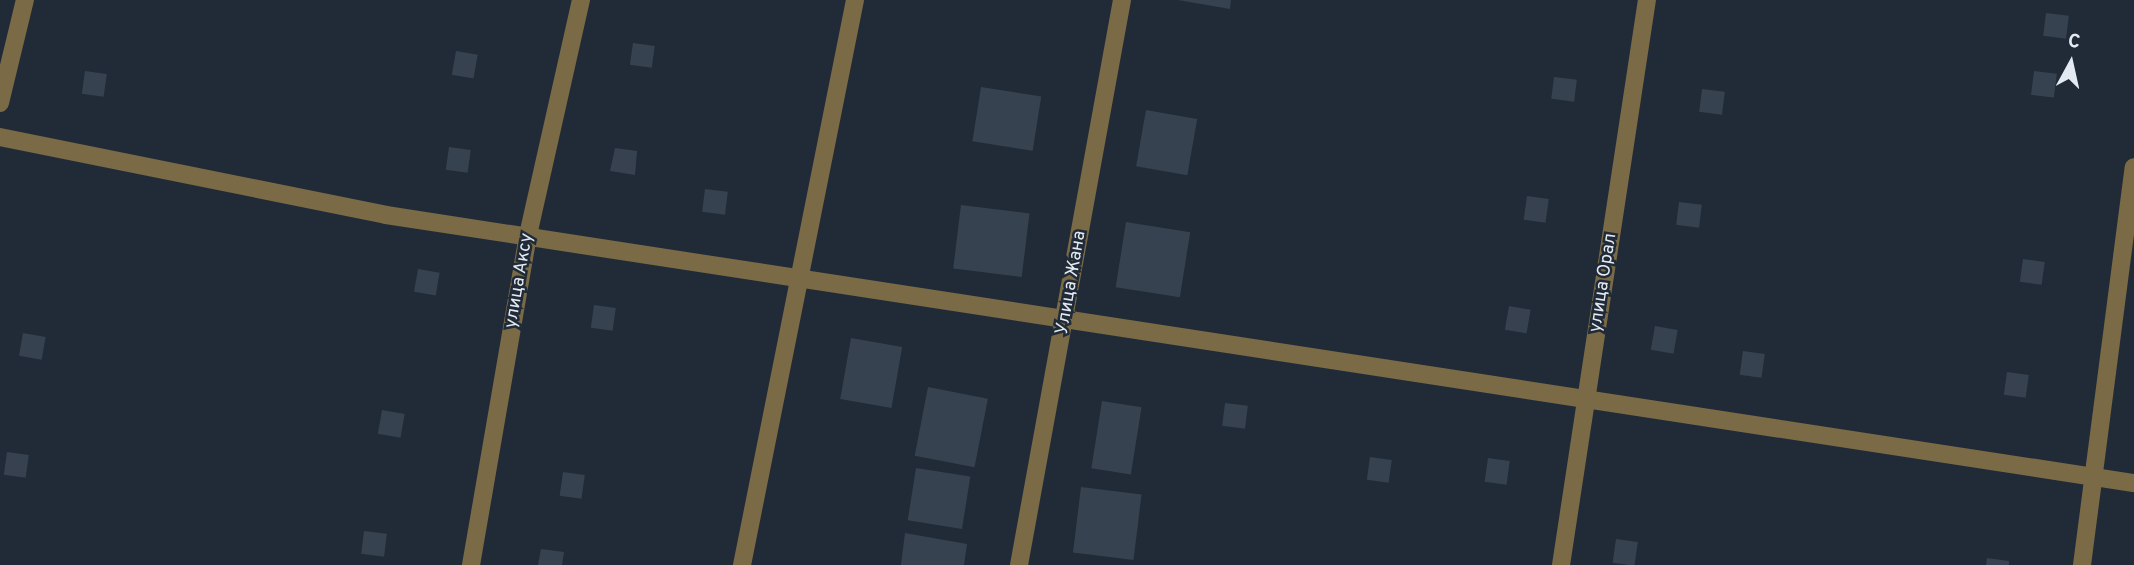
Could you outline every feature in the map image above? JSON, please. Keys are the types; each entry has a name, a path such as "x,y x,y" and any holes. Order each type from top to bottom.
{"street":[{"path":"0,103 25,0"},
{"name":"улица Аксу","path":"471,565 528,235 581,0"},
{"path":"743,565 855,0"},
{"name":"Улица Жана","path":"1019,565 1122,0"},
{"name":"улица Орал","path":"1560,565 1647,0"},
{"path":"0,137 386,215 2134,483"},
{"path":"2082,565 2096,477 2134,167"}],"building":[{"path":"1178,0 1231,0 1230,9"},
{"path":"2046,13 2069,16 2066,39 2043,36"},
{"path":"633,43 655,46 652,68 630,65"},
{"path":"456,51 478,55 473,78 452,75"},
{"path":"85,71 107,74 104,97 82,94"},
{"path":"2034,71 2057,74 2054,98 2031,95"},
{"path":"1554,77 1577,80 1574,102 1551,99"},
{"path":"981,87 1041,97 1033,151 972,141"},
{"path":"1702,89 1725,92 1722,115 1699,112"},
{"path":"1146,110 1197,119 1187,175 1136,166"},
{"path":"449,147 471,150 468,173 446,170"},
{"path":"615,148 637,151 635,175 610,171"},
{"path":"705,189 728,192 725,215 702,212"},
{"path":"1527,196 1549,199 1545,223 1524,220"},
{"path":"1679,202 1702,205 1699,228 1676,225"},
{"path":"961,205 1029,213 1022,277 953,269"},
{"path":"1126,222 1190,232 1180,297 1116,287"},
{"path":"2023,259 2045,262 2042,285 2020,282"},
{"path":"418,269 440,273 436,295 414,292"},
{"path":"594,305 616,308 613,331 591,328"},
{"path":"1509,306 1531,310 1526,333 1505,330"},
{"path":"1655,326 1678,330 1673,354 1651,350"},
{"path":"23,333 46,337 42,360 19,356"},
{"path":"851,338 902,347 891,408 840,399"},
{"path":"1743,351 1765,354 1761,378 1740,375"},
{"path":"2007,372 2029,375 2026,398 2004,395"},
{"path":"928,387 988,399 975,467 915,456"},
{"path":"1102,401 1142,407 1131,474 1091,468"},
{"path":"1225,403 1248,406 1245,429 1222,426"},
{"path":"382,410 405,414 400,438 378,434"},
{"path":"7,452 29,455 26,478 4,475"},
{"path":"1370,457 1392,460 1389,483 1367,480"},
{"path":"1488,458 1510,461 1506,485 1485,482"},
{"path":"916,468 970,477 962,529 908,520"},
{"path":"563,472 585,475 581,499 560,496"},
{"path":"1081,487 1142,494 1134,560 1073,553"},
{"path":"364,531 387,534 384,557 361,554"},
{"path":"905,533 967,544 964,565 901,565"},
{"path":"1616,539 1638,542 1635,565 1613,563"},
{"path":"541,549 564,552 562,565 538,565"},
{"path":"1987,558 2009,561 2009,565 1986,565"}]}
